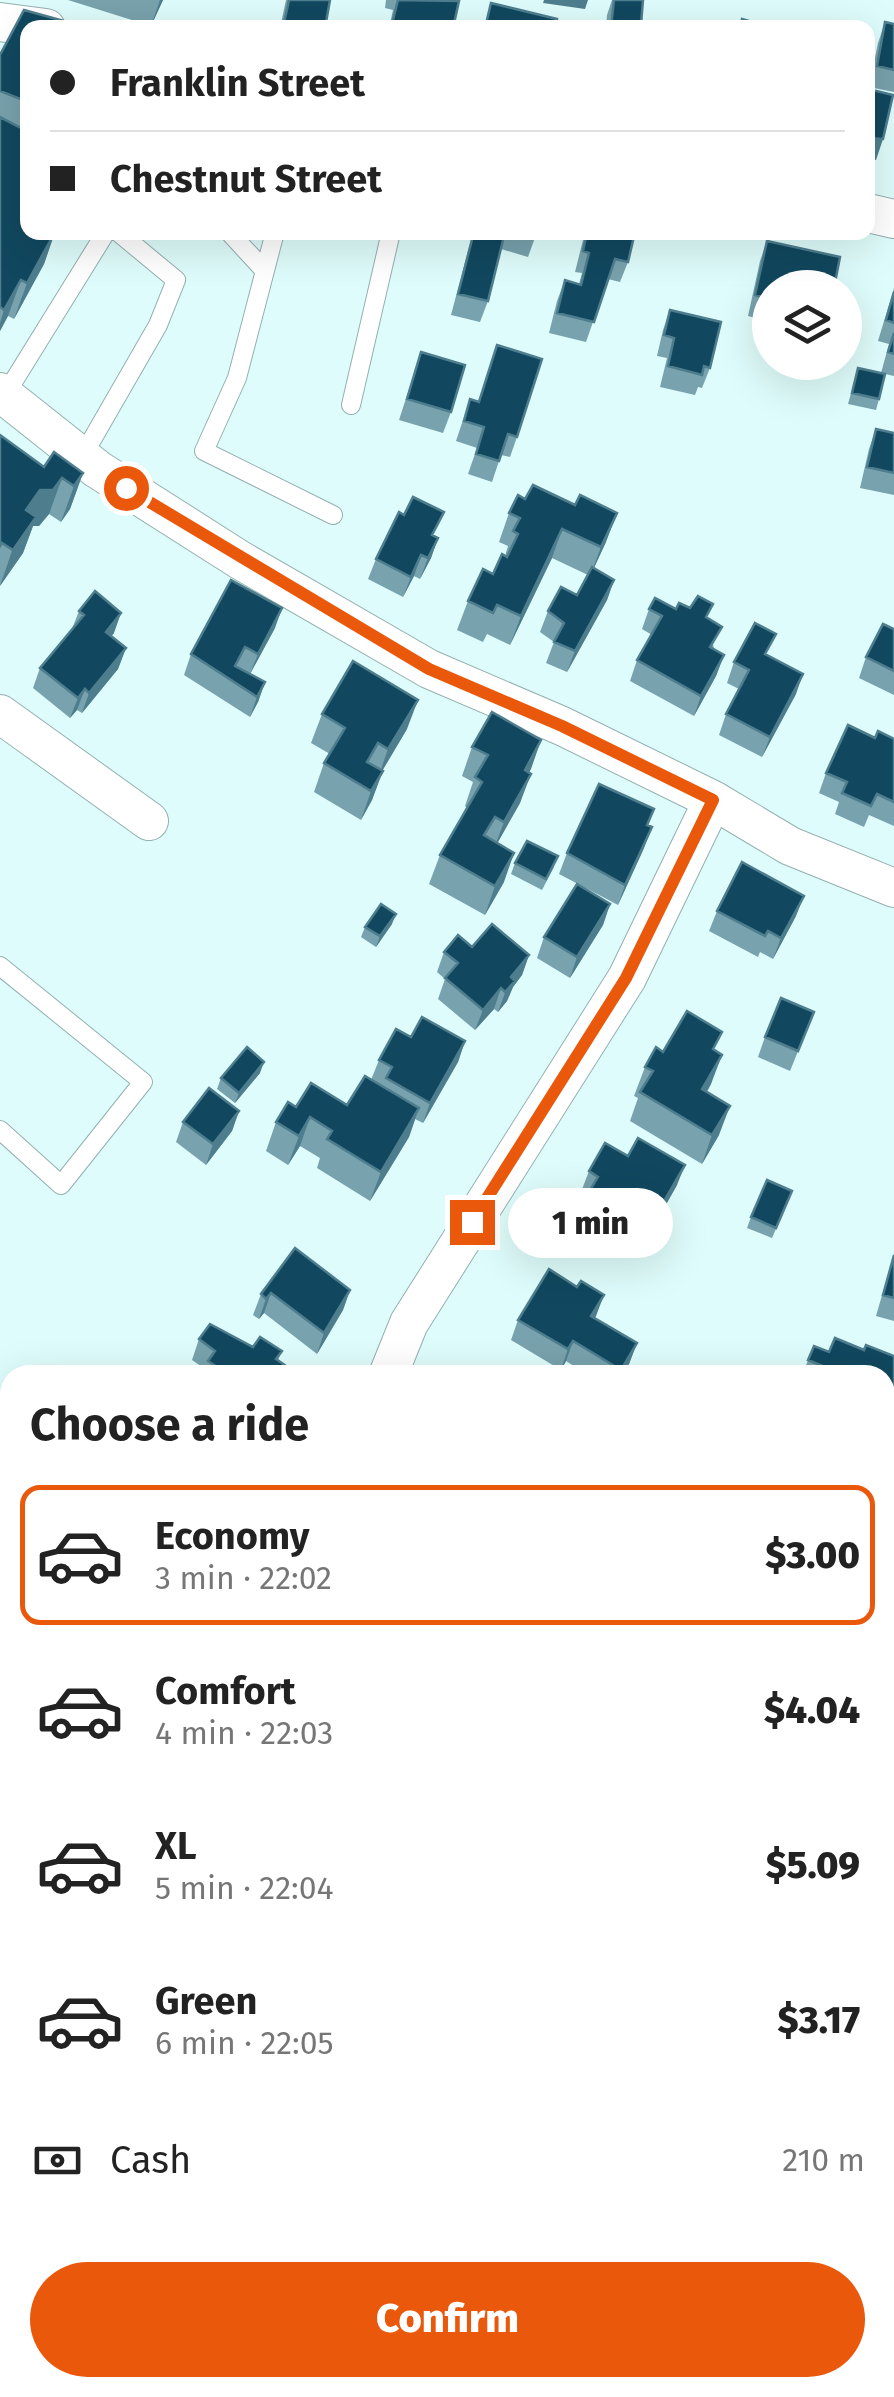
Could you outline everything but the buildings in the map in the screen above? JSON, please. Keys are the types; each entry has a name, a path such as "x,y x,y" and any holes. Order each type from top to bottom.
{"street":[{"path":"2,393 82,457 240,560 429,669 562,726 713,800 790,846 894,888"},
{"path":"0,714 149,821"},
{"path":"392,1365 410,1323 626,978 713,800"}],"lane":[{"path":"2,393 101,240"},
{"path":"82,457 158,325 176,280 128,240"},
{"path":"236,240 265,271"},
{"path":"273,240 237,378 204,452 334,515"},
{"path":"351,405 390,240"},
{"path":"0,966 144,1082 61,1184 0,1130"}],"route":[{"path":"126,488 240,560 429,669 562,726 713,800 626,978 472,1222"}]}
